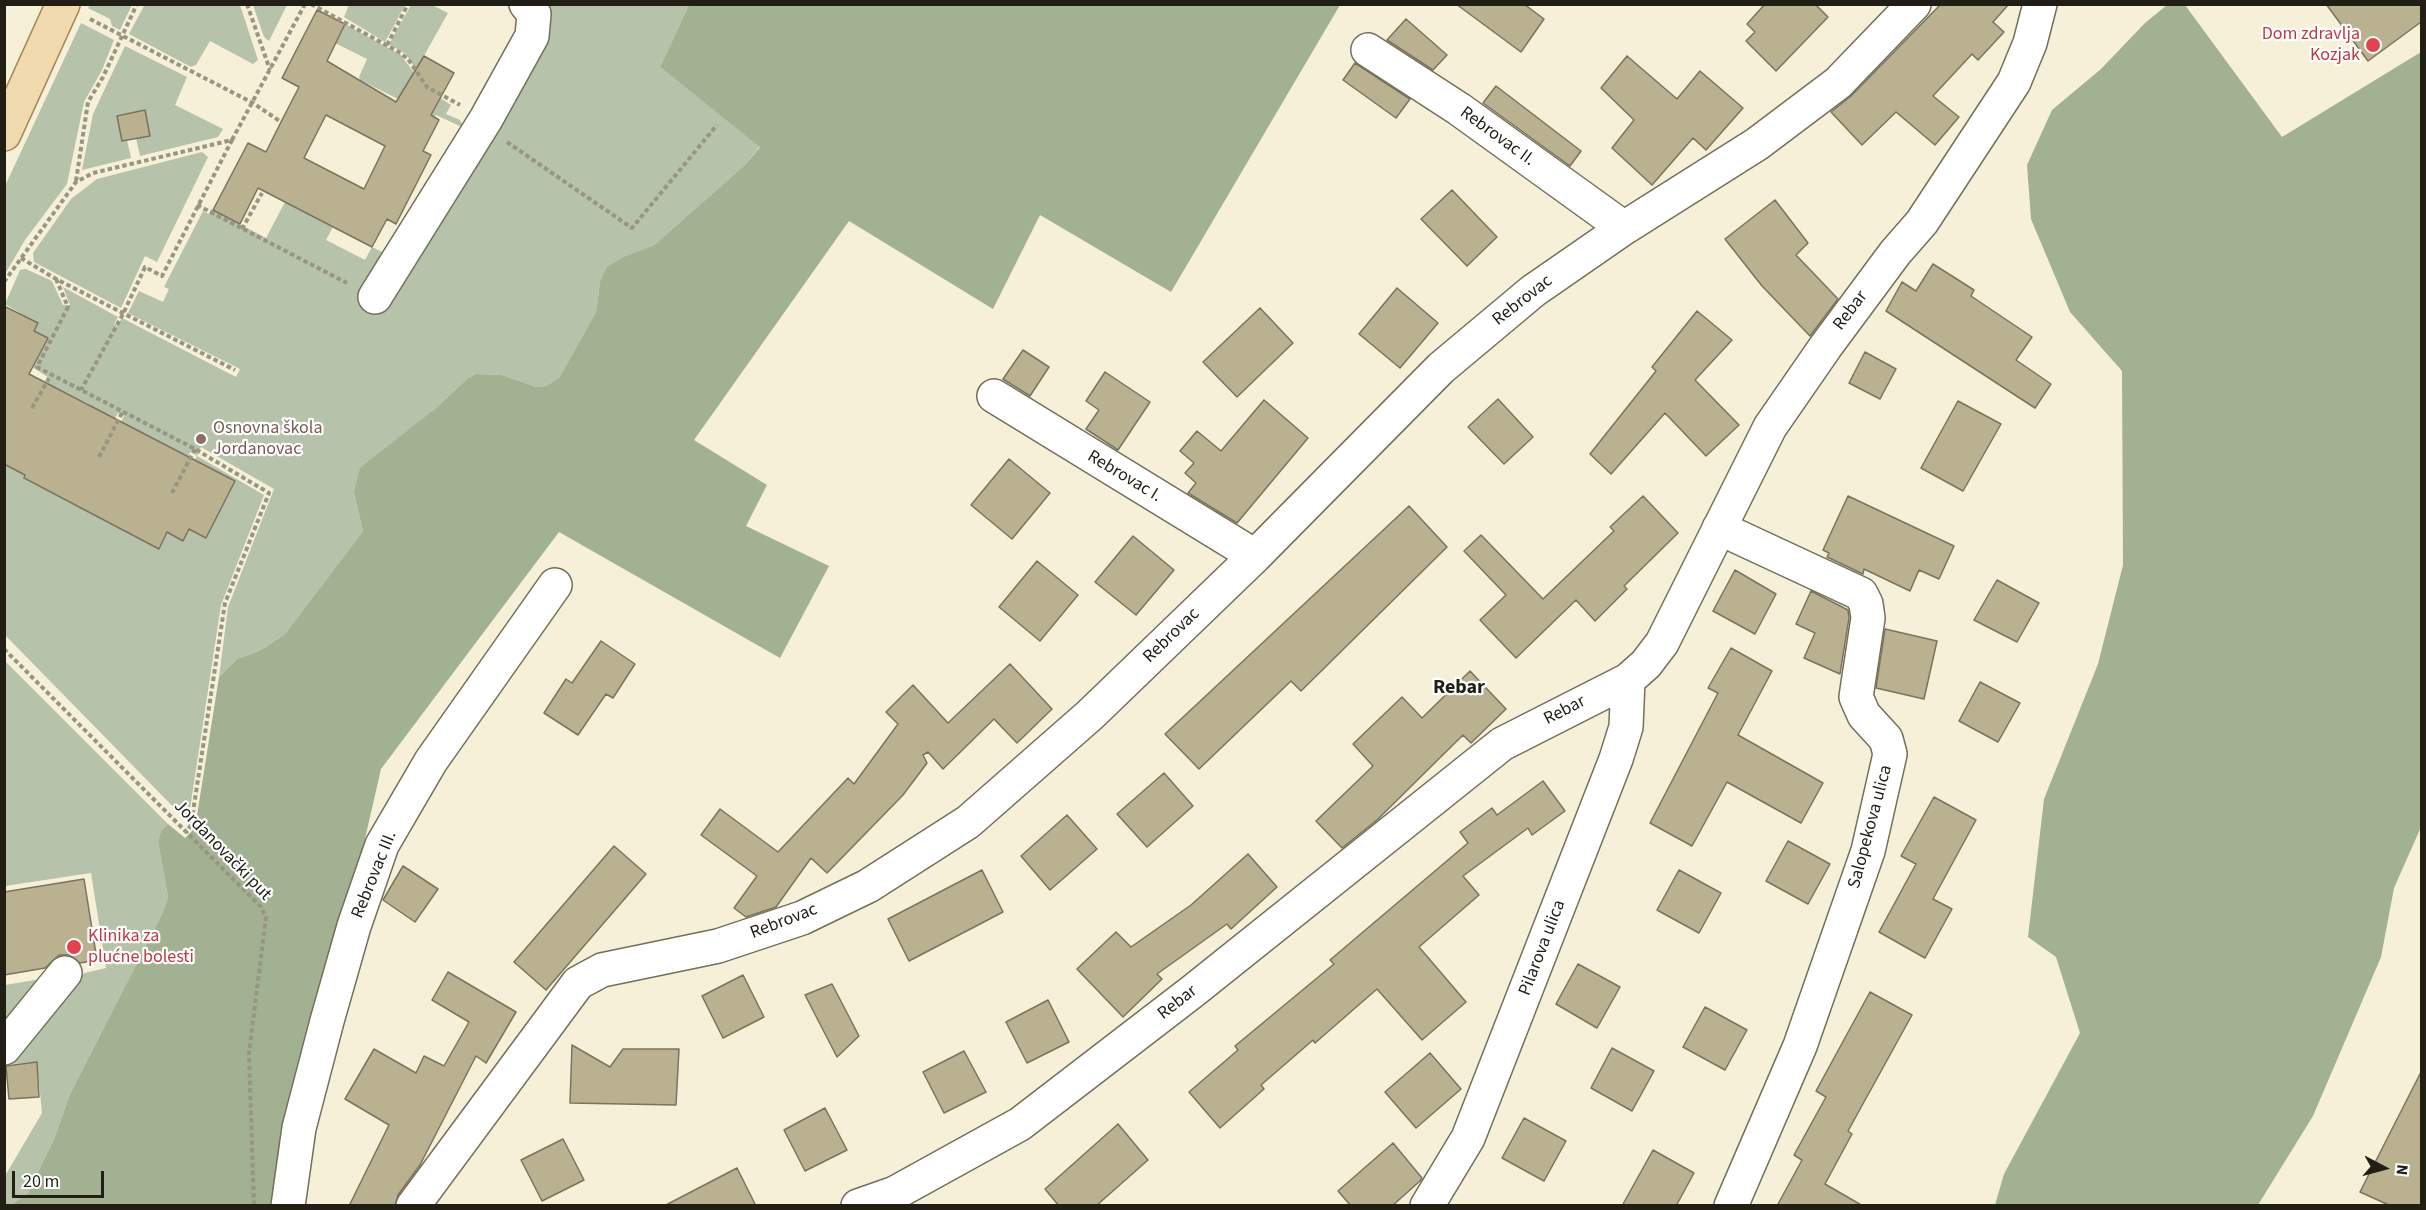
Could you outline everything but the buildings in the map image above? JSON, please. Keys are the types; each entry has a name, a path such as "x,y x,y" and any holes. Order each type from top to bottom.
{"main road":[{"path":"4,134 74,10"}],"street":[{"path":"375,297 496,130 532,36 534,14 526,4"},
{"name":"Rebrovac","path":"413,1206 578,983 602,970 718,946 791,921 868,886 968,822 1090,715 1255,556 1441,368 1533,291 1624,228 1757,144 1838,83 1914,4"},
{"name":"Rebar","path":"858,1206 895,1193 1020,1124 1193,991 1502,744 1628,681 1647,664 1662,643 1770,427 1826,346 1895,253 1922,222 2013,82 2030,43 2040,4"},
{"name":"Rebrovac II.","path":"1368,50 1459,109 1624,228"},
{"name":"Rebrovac I.","path":"994,396 1255,556"},
{"name":"Salopekova ulica","path":"1719,528 1861,594 1866,604 1868,618 1856,697 1864,715 1886,739 1890,754 1868,852 1800,1046 1731,1206"},
{"name":"Rebrovac III.","path":"288,1206 299,1128 354,926 382,845 431,761 555,585"},
{"name":"Pilarova ulica","path":"1426,1206 1468,1138 1616,759 1626,728 1628,681"},
{"path":"4,1048 65,973"}],"path":[{"path":"76,182 88,102 138,4"},
{"path":"247,4 270,70"},
{"path":"81,390 123,314 145,267 162,276 196,205 305,4"},
{"path":"311,4 320,7 408,59 427,87 496,130 632,228 717,125"},
{"path":"387,45 408,4"},
{"path":"74,10 122,38 253,103 281,122"},
{"path":"4,282 76,182 93,173 232,140"},
{"path":"242,229 262,193"},
{"path":"196,205 375,297"},
{"path":"21,258 56,279 235,370"},
{"path":"56,279 68,307 37,367 195,449 269,493 225,603 191,825 186,833"},
{"path":"32,408 51,374"},
{"path":"99,457 123,411"},
{"path":"172,493 195,449"},
{"name":"Jordanovački put","path":"4,649 261,907 266,917 249,1053 254,1206"}],"green space":[{"path":"90,4 132,5 120,30 112,26 110,19 88,8"},
{"path":"145,4 240,5 258,60 253,64 210,41 196,65 191,67 129,34"},
{"path":"349,4 405,5 385,42 344,17"},
{"path":"253,5 287,5 269,41 264,37"},
{"path":"411,5 432,5 448,13 416,70 406,54 389,44"},
{"path":"538,5 689,5 660,67 760,146 746,164 653,246 600,282 596,312 559,378 546,386 537,387 502,375 476,374 468,378 435,409 354,493 363,531 285,634 261,650 237,659 219,677 228,607 274,489 201,447 197,456 191,451 184,464 101,464 124,416 118,413 111,426 89,404 53,386 30,427 32,415 51,379 32,367 47,338 34,331 37,323 5,304 20,270 26,269 52,281 63,305 70,305 63,287 118,317 114,324 117,326 122,318 236,377 240,369 128,313 139,291 163,302 169,289 164,287 203,211 209,214 211,209 266,238 285,202 333,227 326,240 365,260 372,247 390,256"},
{"path":"689,5 1340,5 1171,292 1040,215 993,309 849,221 694,440 767,485 746,526 829,566 780,658 559,532 381,769 281,1205 9,1206 28,1193 54,1139 70,1094 163,912 168,897 158,841 161,831 168,824 185,838 195,828 219,677 237,659 261,650 285,634 363,531 354,493 360,468 435,409 468,378 476,374 502,375 537,387 546,386 559,378 596,312 600,282 607,267 624,257 653,246 746,164 760,147 660,67"},
{"path":"2167,5 2185,5 2282,137 2421,52 2421,827 2394,888 2381,957 2313,1116 2258,1205 1995,1205 2004,1174 2080,1033 2056,957 2028,937 2044,799 2098,664 2123,565 2122,371 2070,312 2031,219 2027,165 2052,110 2101,69 2145,23"},
{"path":"81,23 114,40 102,70 84,102 67,184 25,240 5,274 5,186"},
{"path":"345,24 401,55 425,88 451,105 446,114 460,120 464,128 436,115 434,117 360,80 359,77 367,59 335,43"},
{"path":"125,46 187,77 175,105 223,129 218,137 140,156 136,138 144,110 118,116 122,141 127,140 131,158 82,170 93,114"},
{"path":"202,152 208,157 157,262 145,256 121,308 34,262 33,253 71,199 97,179"},
{"path":"197,456 264,495 221,605 188,822 5,635 5,464 25,475 24,479 159,549 167,532 183,541 189,529 206,537 174,500"},
{"name":"Klinika za plućne bolesti","path":"4,660 168,824 161,831 158,841 168,897 163,912 70,1094 54,1139 28,1193 9,1206 5,1205 5,1176 42,1113 37,1062 10,1064 71,982 85,973 106,968 91,873 5,886"},
{"path":"39,980 5,1037 5,985"}],"place":[{"name":"Dom zdravlja Kozjak","path":"2373,45"},
{"name":"Osnovna škola Jordanovac","path":"201,439"},
{"name":"Klinika za plućne bolesti","path":"74,947"}],"district":[{"name":"Rebar","path":"1459,689"}]}
